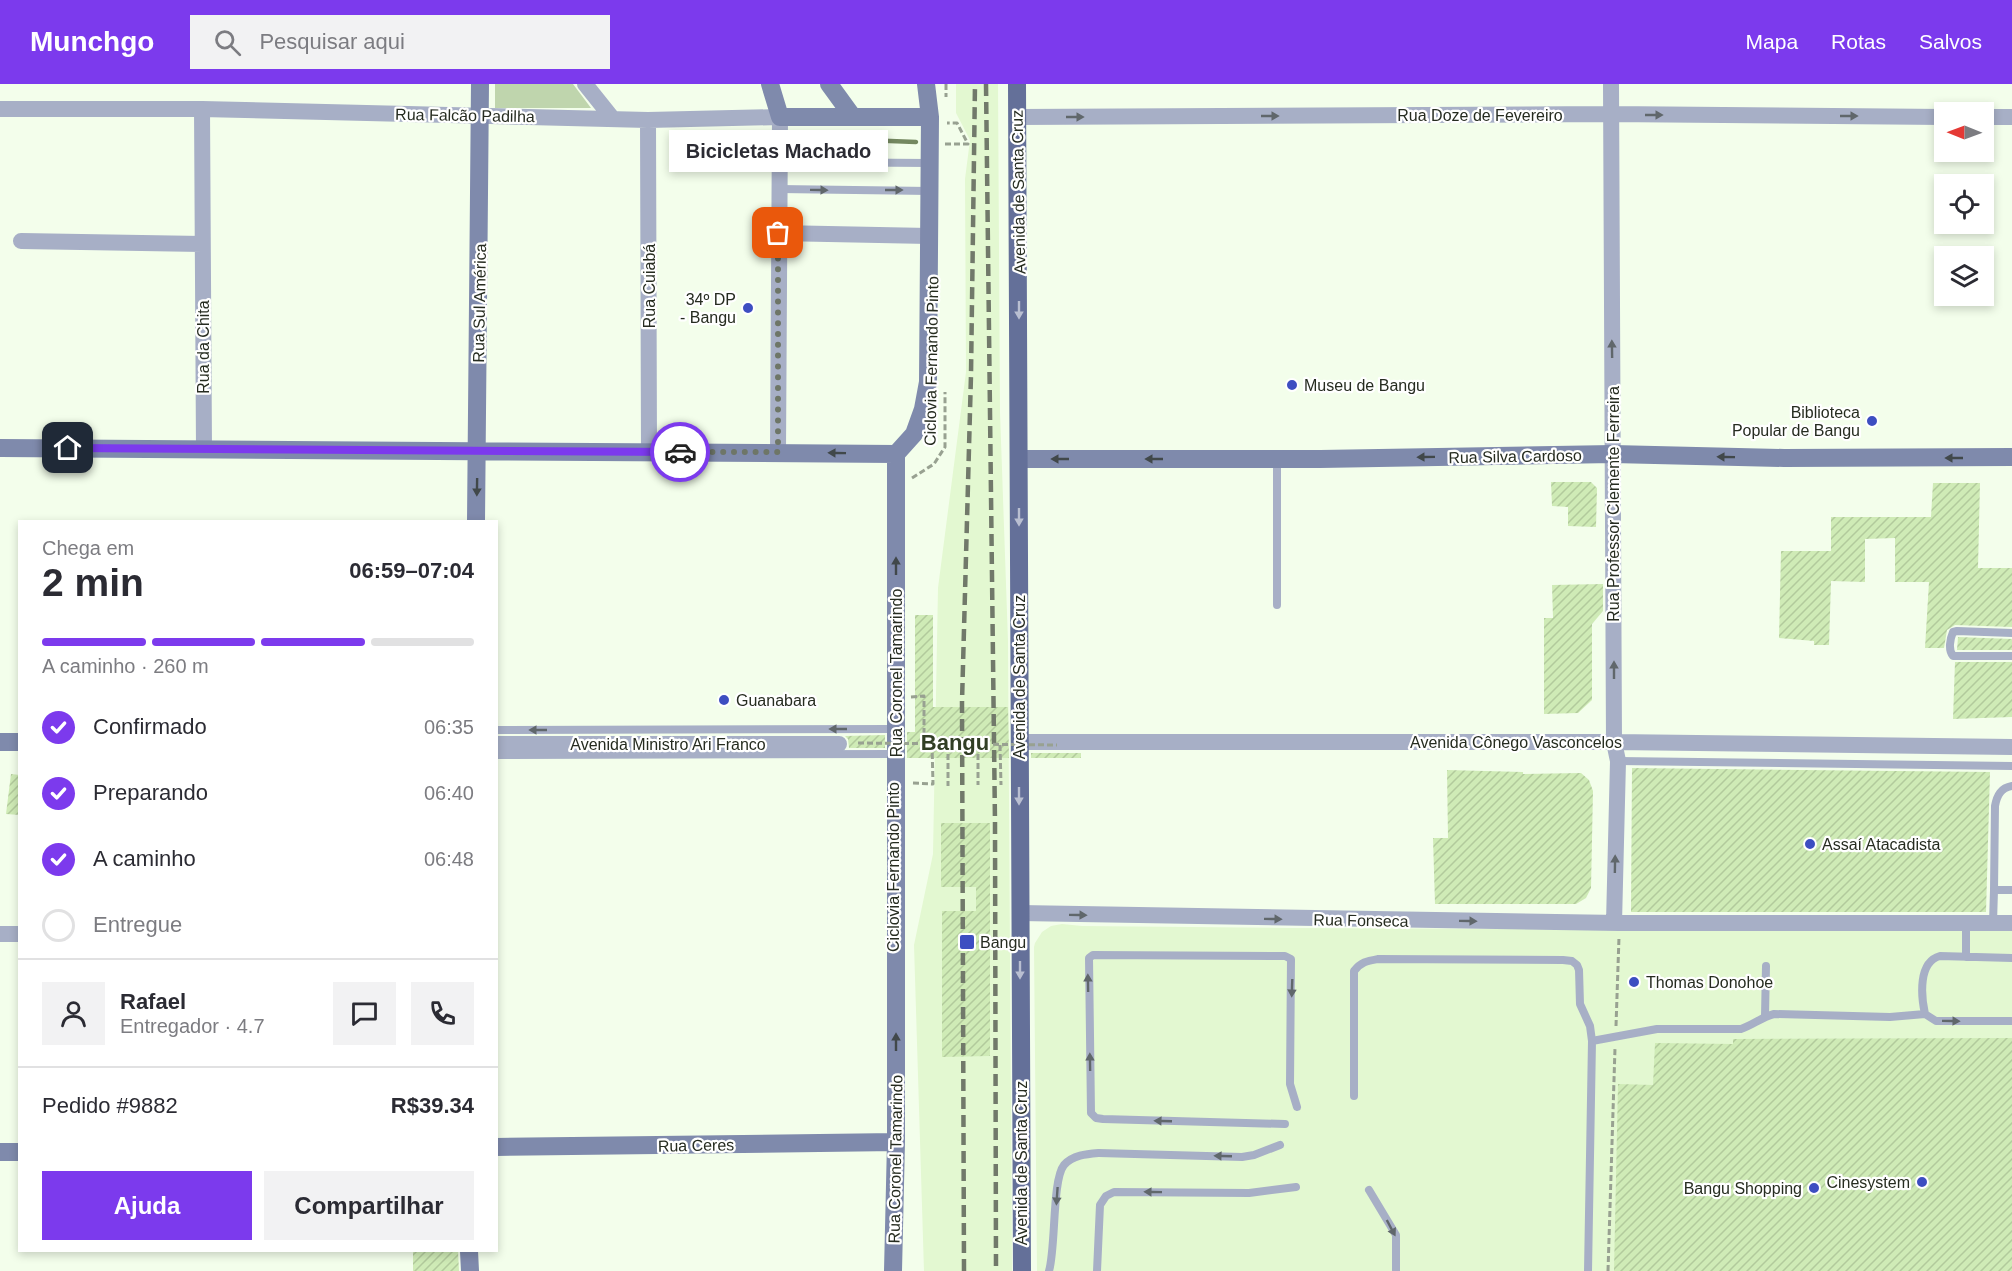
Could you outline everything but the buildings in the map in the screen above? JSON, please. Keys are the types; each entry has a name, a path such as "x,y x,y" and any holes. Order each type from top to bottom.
{"main road":[{"name":"Rua Sul América","path":"476,520 480,84"},
{"path":"770,84 780,117"},
{"path":"829,84 853,117"},
{"path":"0,448 896,454 914,434 923,410 928,382 930,191 938,159 940,122 926,84"},
{"name":"Avenida de Santa Cruz","path":"1017,84 1022,1271"},
{"name":"Rua Falcão Padilha","path":"780,117 853,117 940,122"},
{"name":"Rua Coronel Tamarindo","path":"893,1271 901,744 896,454"},
{"name":"Rua Silva Cardoso","path":"1018,459 1277,459 1613,454 1784,458 2012,457"},
{"path":"0,742 18,742"},
{"name":"Rua Ceres","path":"498,1147 896,1142"},
{"path":"0,1152 18,1152"},
{"path":"469,1252 470,1271"}],"street":[{"path":"585,84 613,119"},
{"name":"Rua Professor Clemente Ferreira","path":"1611,84 1614,742 1618,761 1617,923"},
{"name":"Rua Falcão Padilha","path":"0,110 202,109 648,120 780,117"},
{"name":"Rua da Chita","path":"202,109 204,449"},
{"name":"Rua Doze de Fevereiro","path":"1017,117 1610,114 1934,117"},
{"path":"778,452 780,117"},
{"path":"1994,117 2012,117"},
{"name":"Rua Cuiabá","path":"648,120 649,452"},
{"path":"778,233 929,236"},
{"path":"21,241 202,244"},
{"name":"Avenida Cônego Vasconcelos","path":"1019,742 1614,742 2012,747"},
{"name":"Avenida Ministro Ari Franco","path":"498,744 839,744"},
{"name":"Rua Fonseca","path":"1020,913 1312,920 1962,923"},
{"path":"1962,923 2012,923"},
{"path":"0,934 18,934"}],"lane":[{"path":"779,162 938,159"},
{"path":"778,189 930,191"},
{"path":"1276,605 1277,459"},
{"path":"2012,633 1953,632 1950,652 1953,656 2012,656"},
{"path":"498,730 901,744"},
{"path":"498,755 901,744"},
{"path":"1618,761 2012,766"},
{"path":"1993,923 1995,806 2002,789 2012,786"},
{"path":"1994,890 2012,890"},
{"path":"1962,923 1966,957"},
{"path":"1285,1124 1103,1119 1096,1118 1090,1113 1089,958 1093,955 1286,956 1292,960 1290,1084 1297,1107"},
{"path":"1925,1014 1923,984 1928,962 1940,956 2012,958"},
{"path":"1354,1096 1354,971 1359,965 1366,961 1572,962 1577,965 1580,1004 1590,1026 1592,1041 1588,1271"},
{"path":"1765,1016 1766,966"},
{"path":"1592,1041 1657,1029 1742,1029 1753,1025 1765,1016 1774,1014 1890,1017 1925,1014 1936,1021 2012,1021"},
{"path":"1049,1271 1054,1248 1057,1186 1063,1166 1072,1158 1099,1153 1242,1157 1280,1145"},
{"path":"1097,1271 1100,1205 1114,1192 1249,1193 1296,1187"},
{"path":"1369,1190 1396,1235 1396,1271"}],"path":[{"path":"946,84 946,104"},
{"path":"938,159 938,144 968,144 957,123 940,122"},
{"name":"Ciclovia Fernando Pinto","path":"908,484 912,477 937,461 945,447 945,389"},
{"path":"915,697 924,696 924,744"},
{"path":"858,744 1057,745"},
{"path":"932,744 933,784"},
{"path":"948,745 948,786"},
{"path":"978,745 978,785"},
{"path":"1000,745 1001,785"},
{"path":"1608,1271 1611,1127 1616,1036 1617,923"}],"shaded area":[{"path":"495,84 573,84 591,108 495,108"},
{"path":"956,84 998,84 1000,412 1008,641 1012,1271 924,1271 914,945 933,854 938,588 966,372 965,179 970,140 956,113"},
{"path":"1062,924 1288,928 2012,931 2012,1271 1037,1271 1034,947 1042,932 1051,926"}],"waterway":[{"path":"864,140 916,142"}],"railway":[{"path":"964,1271 962,702 971,375 975,84"},
{"path":"986,84 995,823 996,1271"}],"way so far":[{"path":"680,452 778,452 778,233"}],"place":[{"name":"Bicicletas Machado","path":"778,233"},
{"name":"34º DP - Bangu","path":"748,308"},
{"name":"Museu de Bangu","path":"1292,385"},
{"name":"Biblioteca Popular de Bangu","path":"1872,421"},
{"name":"Guanabara","path":"724,700"},
{"name":"Assaí Atacadista","path":"1810,844"},
{"name":"Bangu","path":"967,942"},
{"name":"Thomas Donohoe","path":"1634,982"},
{"name":"Cinesystem","path":"1922,1182"},
{"name":"Bangu Shopping","path":"1814,1188"}],"district":[{"name":"Bangu","path":"955,742"}],"route":[{"path":"68,448 680,452"}]}
